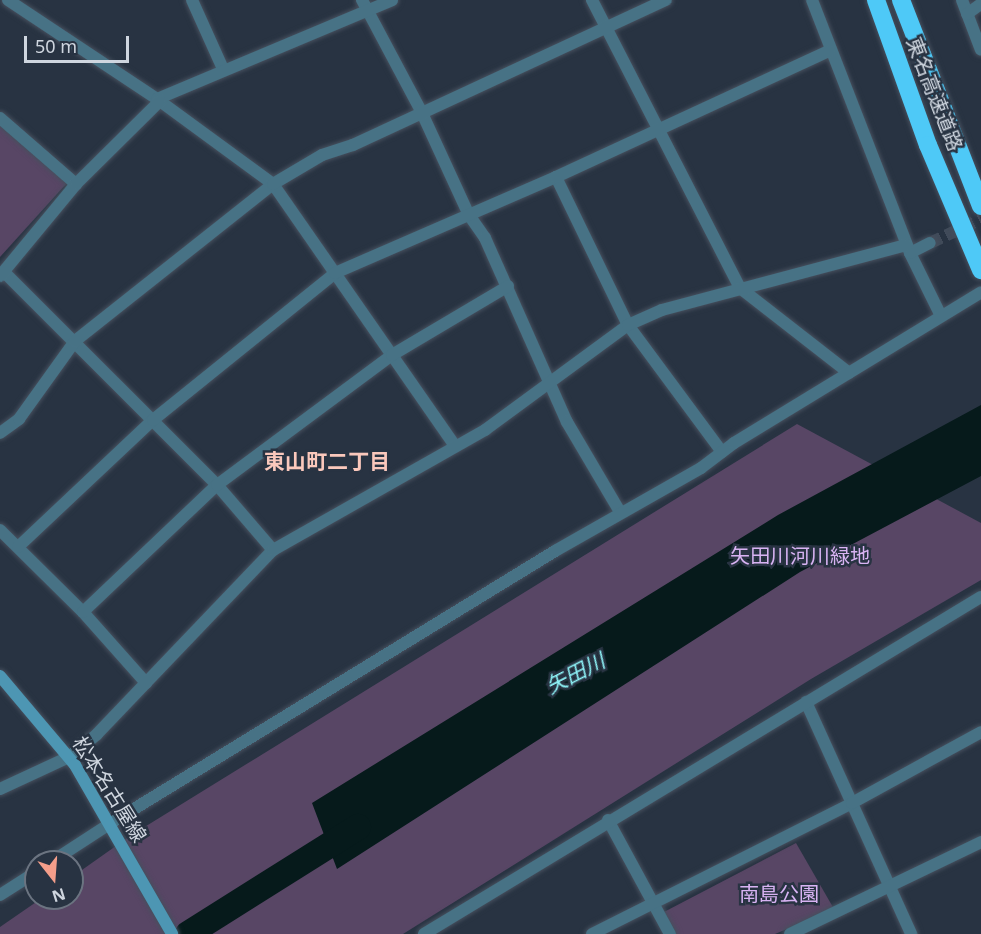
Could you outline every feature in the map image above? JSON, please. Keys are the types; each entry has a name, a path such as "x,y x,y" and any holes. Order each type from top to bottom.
{"highway":[{"name":"東名高速道路","path":"876,0 928,145 981,270"},
{"name":"東名高速道路","path":"901,0 981,206"}],"main road":[{"name":"松本名古屋線","path":"0,676 69,757 111,823 172,934"}],"street":[{"path":"8,0 158,100 273,184 454,444"},
{"path":"192,0 223,69"},
{"path":"362,0 422,113 469,215 479,226 508,286 546,381 588,461 620,512"},
{"path":"273,550 218,485 75,341 2,274 76,184 158,100 223,69 393,0"},
{"path":"592,0 656,130 740,288 849,373"},
{"path":"0,433 19,419 75,341 273,184 322,155 422,113 666,0"},
{"path":"812,0 908,249 940,315"},
{"path":"962,0 981,50"},
{"path":"967,14 981,4"},
{"path":"18,547 153,420 335,273 556,177 830,51"},
{"path":"0,118 76,184"},
{"path":"556,177 628,325 722,452"},
{"path":"0,789 69,757 147,683 273,550 393,484 454,444 485,429 546,381 628,325 662,310 740,288 930,243"},
{"path":"83,612 218,485 392,355 508,286"},
{"path":"69,850 620,512 701,468 722,452 981,291"},
{"path":"0,530 83,612 147,683"},
{"path":"424,934 608,820 981,597"},
{"path":"806,702 911,934"},
{"path":"592,934 852,803 981,732"},
{"path":"608,820 670,934"},
{"path":"790,934 891,889 981,842"},
{"path":"0,895 24,880"}],"green space":[{"path":"0,125 67,183 0,257"},
{"name":"矢田川河川緑地","path":"797,424 981,523 981,580 811,679 403,934 0,934 0,927 25,910 84,910 84,869 130,836"},
{"name":"南島公園","path":"796,843 834,909 775,934 676,934 664,912"}],"water":[{"path":"981,405 981,476 800,572 337,869 312,803 778,515"}],"waterway":[{"name":"矢田川","path":"188,934 358,827"}],"tunnel":[{"path":"930,243 981,219"}],"district":[{"name":"東山町二丁目","path":"327,461"}]}
